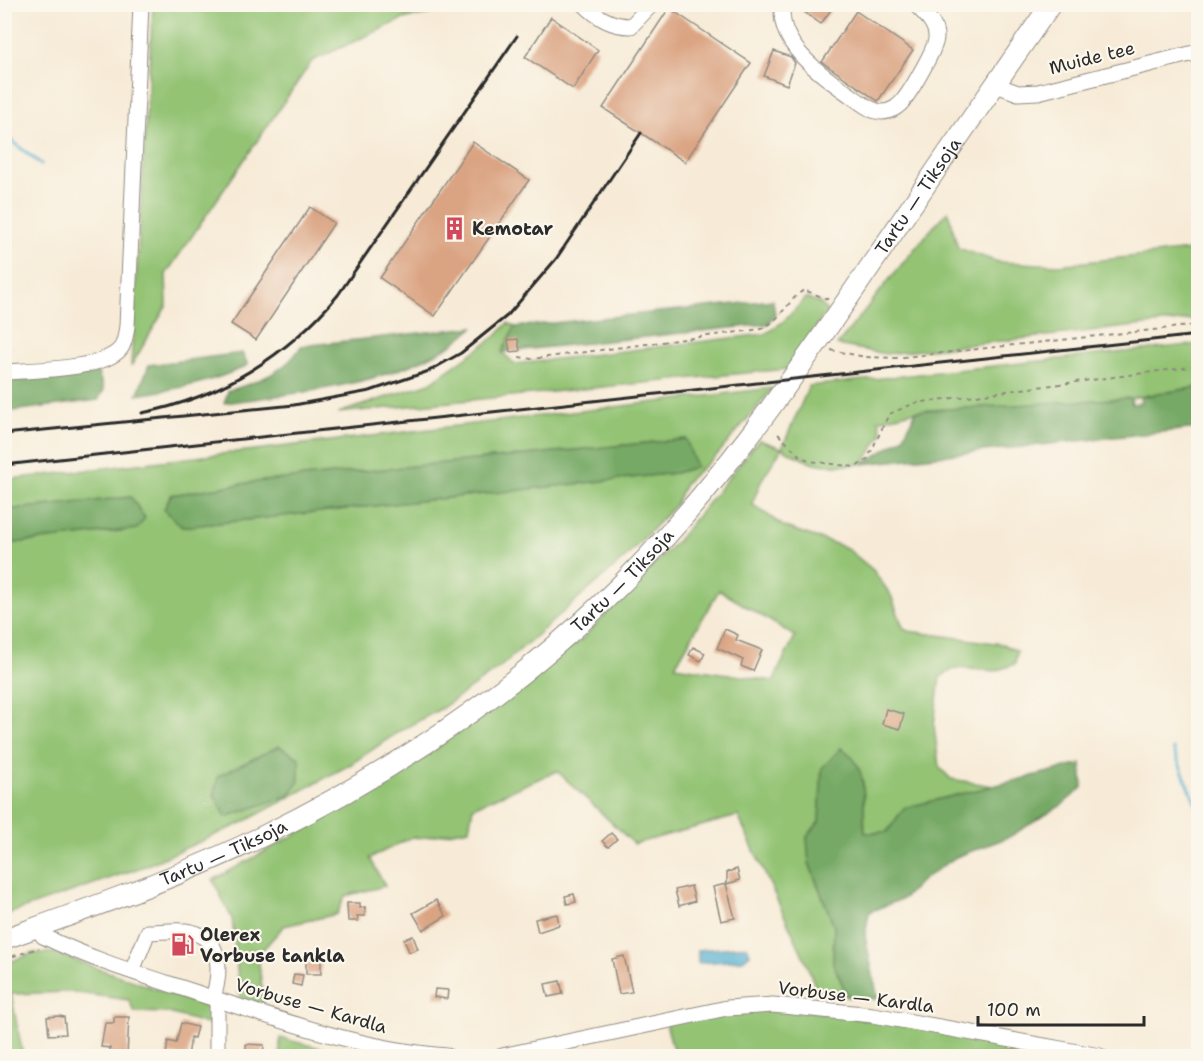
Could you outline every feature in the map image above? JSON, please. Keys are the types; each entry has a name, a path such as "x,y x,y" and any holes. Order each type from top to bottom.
{"main road":[{"name":"Tartu — Tiksoja","path":"4,939 147,886 267,834 347,791 417,748 485,701 599,606 671,532 724,469 817,345 1051,4"}],"street":[{"path":"4,372 89,364 111,356 122,347 128,326 141,4"},
{"path":"584,4 594,15 616,26 631,26 652,4"},
{"path":"783,4 785,29 796,48 810,64 866,106 881,112 893,110 904,99 937,40 935,26 915,4"},
{"name":"Muide tee","path":"996,85 1018,93 1038,92 1198,52"},
{"name":"Vorbuse — Kardla","path":"38,927 43,936 72,950 215,998 345,1039 391,1050 447,1056"},
{"path":"132,971 148,932 191,932 208,940 217,952 219,980 215,998 217,1056"},
{"name":"Vorbuse — Kardla","path":"502,1056 556,1047 678,1017 727,1008 773,1005 873,1015 1100,1056"}],"path":[{"path":"519,357 543,357 762,329 777,321 794,297 804,290 843,306"},
{"path":"817,345 838,353 896,358 1198,325"},
{"path":"778,434 799,455 810,461 855,467 867,460 889,414 915,403 1198,366"},
{"path":"4,959 42,946"}],"green space":[{"path":"153,5 476,5 403,19 312,61 166,274 167,305 131,366"},
{"path":"948,211 958,248 998,262 1059,265 1198,249 1198,319 886,354 837,345 905,260"},
{"path":"806,298 820,303 827,311 787,369 338,413 430,383 496,336 508,323 515,327 502,352 515,364 765,334 784,321"},
{"path":"773,300 775,315 768,324 502,352 515,327"},
{"path":"474,327 448,347 392,372 337,386 224,403 228,391 279,370 301,346"},
{"path":"1198,344 1198,387 1131,398 916,411 879,420 882,434 863,464 821,464 782,448 809,386"},
{"path":"242,353 248,365 234,371 194,385 137,395 149,365"},
{"path":"92,369 98,373 104,390 98,400 5,412 4,379"},
{"path":"1198,387 1198,428 863,464 903,438 916,411 1131,398 1132,404 1141,403 1140,397"},
{"path":"773,388 718,454 686,482 675,505 625,558 499,668 442,708 400,731 351,764 240,824 145,866 5,915 5,544 137,529 131,497 5,510 4,480","holes":["685,439 696,467 675,473 182,527 164,509 171,495 254,482"]},
{"path":"686,439 696,467 675,473 182,527 164,509 171,495 254,482"},
{"path":"759,440 782,448 762,479 752,504 785,527 845,547 873,570 891,595 903,627 908,631 1002,644 1017,651 1015,664 996,671 956,668 940,677 934,725 939,767 951,779 993,786 904,808 887,832 865,833 863,780 822,768 819,822 807,837 809,863 834,926 833,963 848,997 818,994 806,962 738,816 634,844 557,771 473,807 469,829 420,838 412,837 370,858 385,886 345,896 337,914 284,926 258,955 264,1005 240,998 232,919 213,880 397,778 581,640 678,540","holes":["719,590 795,636 773,681 675,666"]},
{"path":"131,497 145,518 137,529 5,544 5,510"},
{"path":"279,746 299,758 299,781 290,795 226,817 214,795 218,776"},
{"path":"841,748 851,756 861,775 865,833 887,832 904,808 1081,764 1083,787 1062,805 1009,837 956,857 921,881 904,898 869,912 865,936 878,999 848,997 833,963 834,926 809,863 807,837 819,822 822,768"},
{"path":"32,953 54,953 208,1007 210,1025 169,1013 134,1012 129,1000 70,992 11,994 23,1056 5,1056 5,964"},
{"path":"773,1005 1052,1048 1052,1056 675,1056 665,1020"},
{"path":"280,1038 353,1056 280,1056"}],"water":[{"path":"747,946 750,954 743,960 698,963 698,950"}],"building":[{"path":"793,4 835,4 821,24"},
{"path":"669,8 751,63 685,162 603,108"},
{"path":"856,11 913,50 878,101 822,62"},
{"path":"551,17 598,50 573,89 525,57"},
{"path":"774,51 791,57 795,63 787,85 764,76"},
{"name":"Kemotar","path":"473,142 529,180 435,316 380,278"},
{"path":"310,207 334,223 256,340 231,324"},
{"path":"518,339 520,351 510,352 508,340"},
{"path":"725,629 738,635 736,640 762,650 753,671 741,666 743,660 717,648"},
{"path":"693,647 705,653 701,661 689,655"},
{"path":"886,709 904,714 900,729 882,724"},
{"path":"611,833 617,839 608,847 602,841"},
{"path":"737,869 740,880 727,884 727,872"},
{"path":"726,884 735,918 721,921 713,887"},
{"path":"691,886 695,901 679,906 675,890"},
{"path":"574,894 576,902 567,904 565,896"},
{"path":"436,900 446,916 423,930 413,913"},
{"path":"347,903 360,903 360,908 365,907 365,916 357,916 358,921 348,921"},
{"path":"557,914 559,925 538,932 535,919"},
{"path":"413,936 418,949 409,952 404,939"},
{"name":"Olerex Vorbuse tankla","path":"176,940 191,942 187,954 173,949"},
{"path":"306,956 321,956 321,974 306,974"},
{"path":"624,956 632,992 619,994 612,959"},
{"path":"294,974 303,975 301,986 292,984"},
{"path":"560,981 563,994 548,997 545,984"},
{"path":"435,989 448,990 447,999 434,997"},
{"path":"47,1017 64,1017 66,1034 49,1035"},
{"path":"114,1017 129,1017 127,1056 110,1056 110,1048 101,1047 105,1023 114,1023"},
{"path":"181,1023 197,1027 194,1038 191,1037 188,1056 166,1055 168,1041 176,1043"},
{"path":"246,1044 264,1045 263,1056 246,1056"}],"waterway":[{"path":"4,135 41,164"},
{"path":"1173,749 1198,808"}],"railway":[{"path":"142,413 198,397 225,385 275,355 318,317 338,295 517,36"},
{"path":"4,434 294,405 370,391 429,371 461,353 508,315 556,259 641,133"},
{"path":"4,465 1198,335"}],"place":[{"name":"Kemotar","path":"454,229"},
{"name":"Olerex Vorbuse tankla","path":"182,945"}]}
